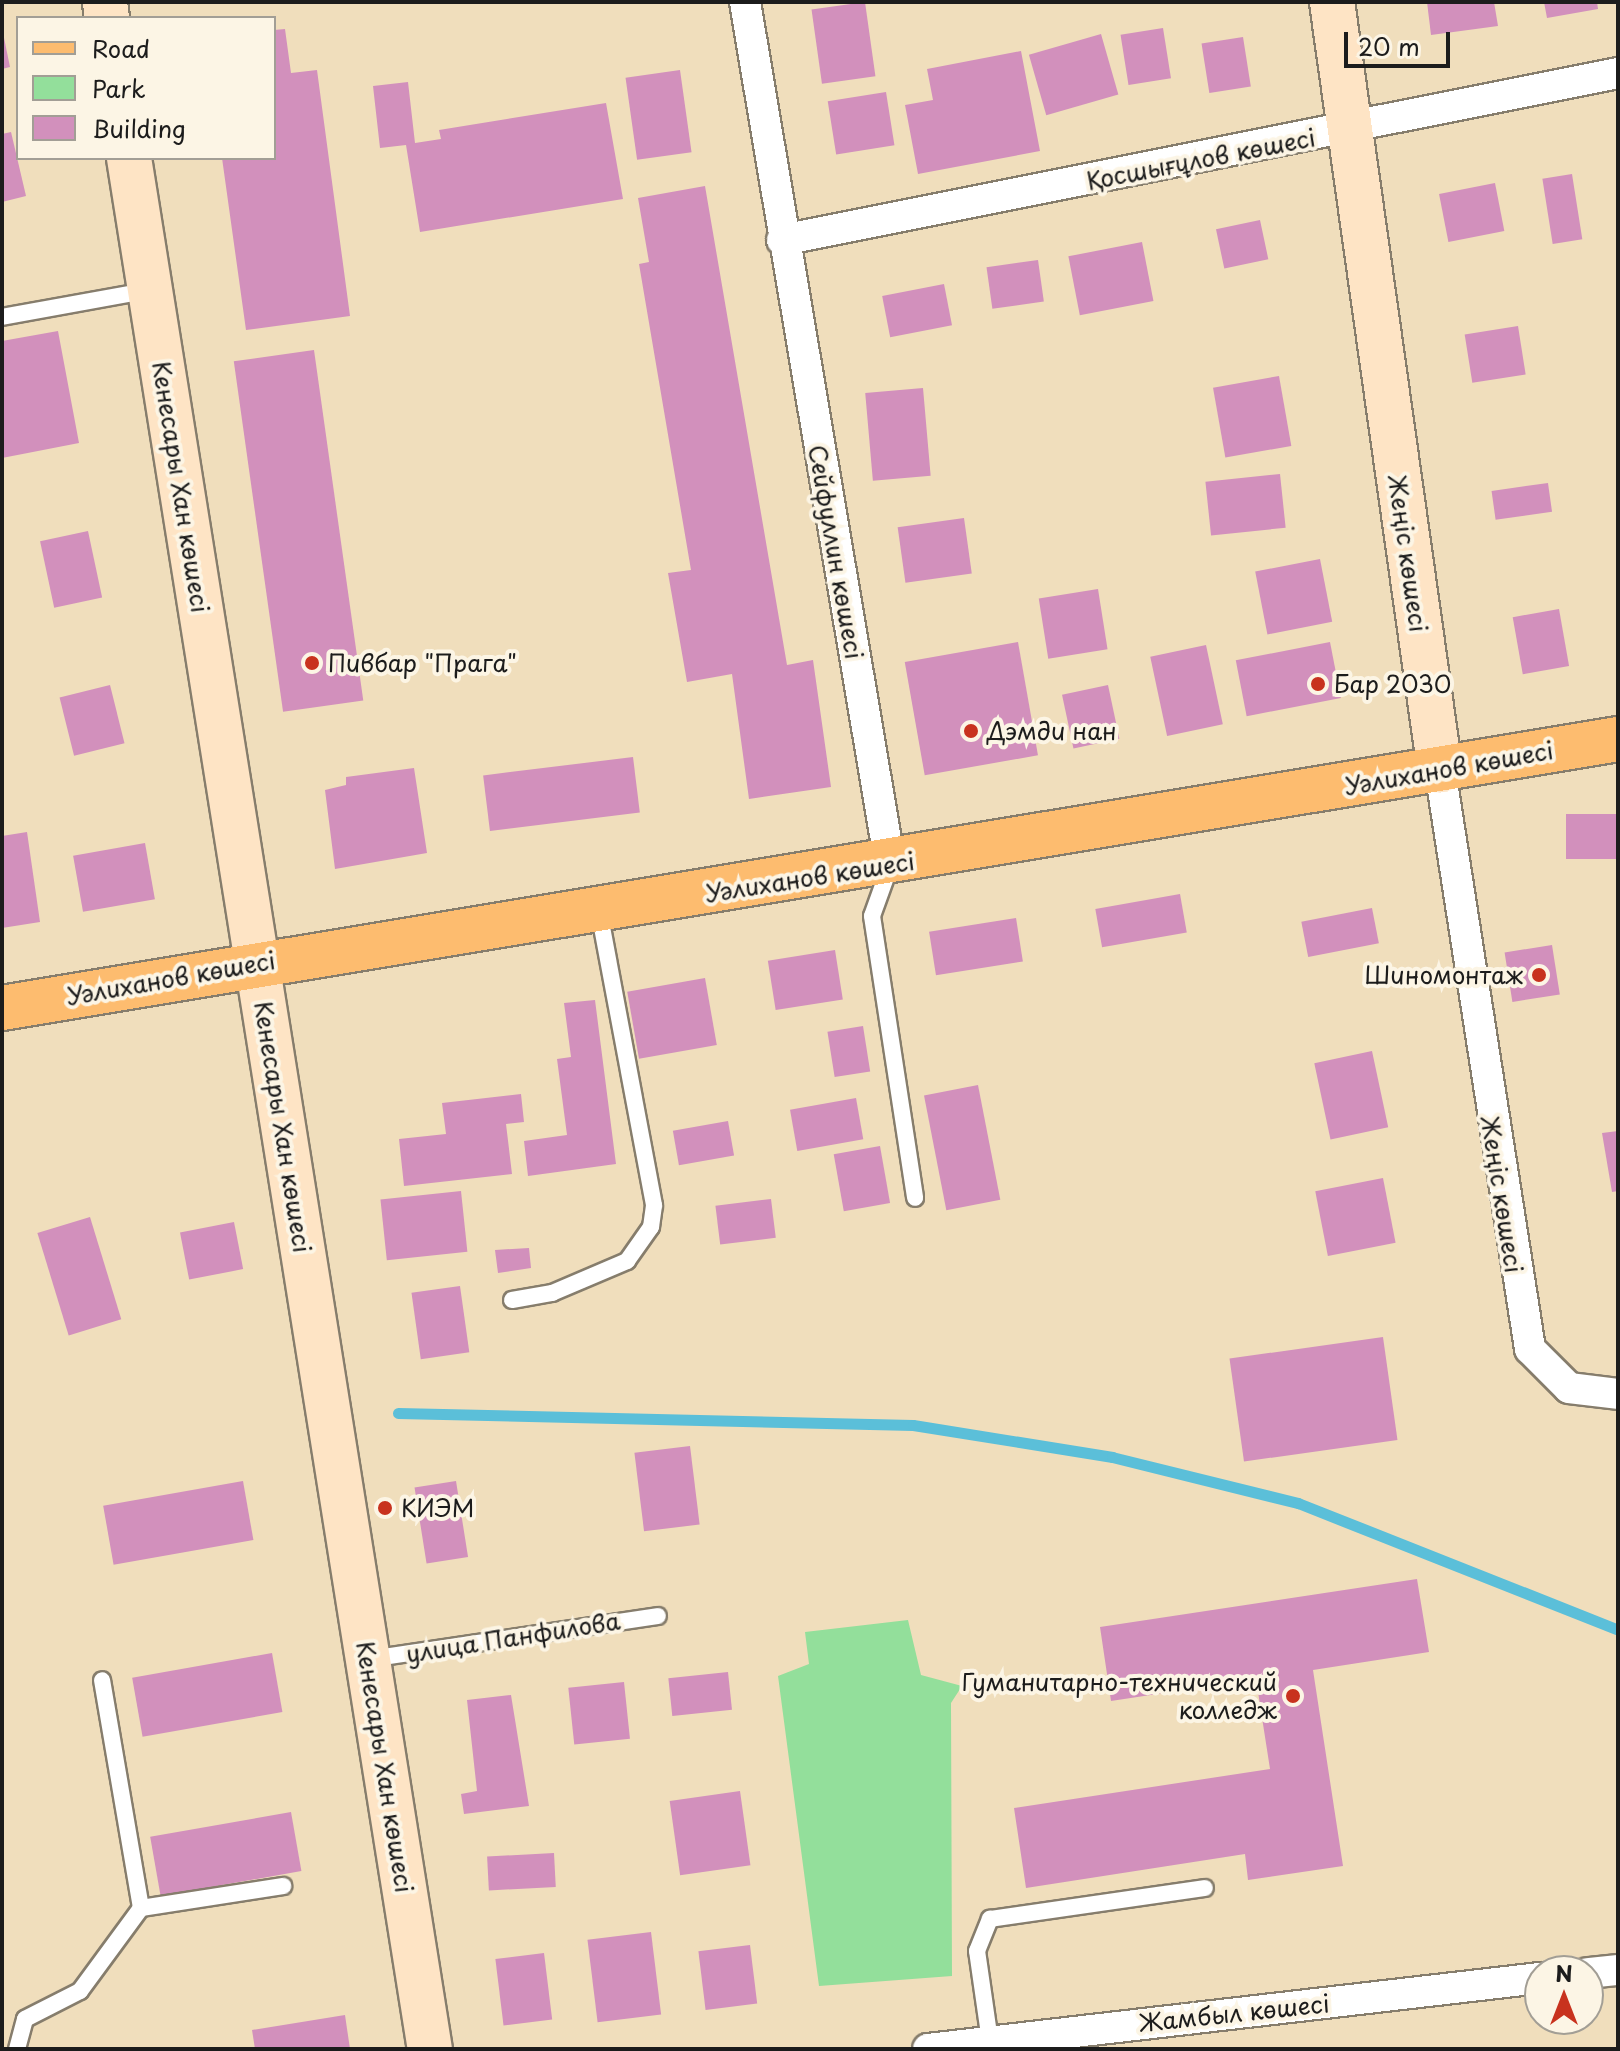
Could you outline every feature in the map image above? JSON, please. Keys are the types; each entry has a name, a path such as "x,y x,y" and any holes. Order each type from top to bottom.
{"main road":[{"name":"Жеңіс көшесі","path":"1332,2 1440,770"},
{"name":"Кенесары Хан көшесі","path":"129,160 430,2049"},
{"name":"Уәлиханов көшесі","path":"2,1008 257,962 890,864 1618,739"}],"street":[{"name":"Сейфуллин көшесі","path":"745,2 782,240 890,864"},
{"name":"Қосшығұлов көшесі","path":"782,240 1349,131 1618,73"},
{"name":"Жеңіс көшесі","path":"1440,770 1521,1317 1545,1372 1569,1388 1609,1394"},
{"name":"Жамбыл көшесі","path":"928,2049 990,2041 1026,2043 1524,1980"}],"lane":[{"path":"2,317 150,290"},
{"path":"890,864 872,916 915,1198"},
{"path":"512,1300 552,1293 627,1261 651,1227 654,1205 599,911"},
{"name":"улица Панфилова","path":"368,1659 658,1616"},
{"path":"102,1680 141,1908"},
{"path":"17,2049 25,2019 80,1991 141,1908 283,1886"},
{"path":"990,2041 977,1951 990,1919 1205,1888"}],"green space":[{"path":"908,1620 921,1675 962,1686 951,1703 952,1976 819,1986 778,1676 809,1664 805,1632"}],"building":[{"path":"865,2 875,76 822,84 812,10"},
{"path":"1427,2 1494,2 1498,26 1431,35"},
{"path":"1544,2 1597,2 1598,9 1547,18"},
{"path":"2,28 10,67 2,69"},
{"path":"1163,28 1171,78 1129,85 1121,35"},
{"path":"285,29 291,73 317,70 350,316 246,330 222,160 276,160 276,30"},
{"path":"1101,34 1118,95 1046,115 1029,55"},
{"path":"1243,37 1251,86 1209,93 1202,44"},
{"path":"1021,51 1040,151 918,174 905,105 933,100 927,69"},
{"path":"680,70 692,152 637,160 626,78"},
{"path":"408,82 415,143 441,139 439,130 606,103 623,199 420,232 406,145 380,148 373,86"},
{"path":"886,92 894,145 836,155 828,101"},
{"path":"11,132 26,196 2,202 2,134"},
{"path":"1572,174 1582,239 1553,244 1542,179"},
{"path":"1495,183 1504,231 1448,242 1439,194"},
{"path":"705,186 787,665 813,660 831,787 749,799 732,674 687,682 668,573 691,570 639,264 649,262 638,198"},
{"path":"1260,220 1268,259 1224,268 1216,229"},
{"path":"1142,242 1153,301 1080,315 1068,256"},
{"path":"1038,260 1044,302 992,309 987,267"},
{"path":"944,284 952,325 890,337 882,296"},
{"path":"1518,326 1526,374 1472,383 1465,334"},
{"path":"58,331 79,443 2,458 2,341"},
{"path":"314,350 363,701 283,712 234,361"},
{"path":"1279,376 1291,446 1225,458 1213,388"},
{"path":"923,388 931,476 873,481 865,393"},
{"path":"1280,474 1286,528 1211,536 1205,482"},
{"path":"1548,483 1552,512 1496,520 1492,491"},
{"path":"964,518 972,573 905,583 898,527"},
{"path":"88,531 102,598 54,608 40,541"},
{"path":"1320,559 1332,622 1267,634 1255,572"},
{"path":"1098,589 1108,649 1048,659 1039,598"},
{"path":"1559,609 1569,666 1523,674 1513,617"},
{"path":"1018,642 1038,755 925,775 905,662"},
{"path":"1330,642 1341,698 1247,716 1236,660"},
{"path":"1206,645 1223,724 1167,736 1150,657"},
{"path":"110,685 125,743 74,756 60,698"},
{"path":"1108,685 1119,739 1073,749 1062,695"},
{"path":"633,757 640,813 490,831 483,775"},
{"path":"414,768 427,853 335,869 325,790 346,785 346,777"},
{"path":"1566,814 1618,814 1618,859 1566,859"},
{"path":"27,832 40,922 2,928 2,836"},
{"path":"145,843 155,899 83,912 73,856"},
{"path":"1180,894 1187,932 1102,947 1095,909"},
{"path":"1372,908 1379,943 1308,957 1301,922"},
{"path":"1016,918 1023,961 936,975 929,932"},
{"path":"1552,945 1560,994 1512,1002 1505,953"},
{"path":"835,950 843,999 776,1010 768,961"},
{"path":"705,978 717,1045 639,1059 627,992"},
{"path":"595,1000 616,1164 528,1176 524,1141 567,1135 557,1059 571,1057 564,1003"},
{"path":"863,1026 870,1071 835,1077 827,1032"},
{"path":"1372,1051 1388,1127 1331,1140 1314,1063"},
{"path":"978,1085 1000,1200 946,1210 924,1095"},
{"path":"521,1094 524,1122 506,1124 512,1174 404,1186 399,1139 446,1134 442,1103"},
{"path":"856,1098 863,1139 797,1151 790,1110"},
{"path":"728,1121 734,1155 679,1165 673,1131"},
{"path":"1618,1131 1618,1191 1612,1192 1602,1133"},
{"path":"880,1146 890,1203 844,1211 834,1154"},
{"path":"1383,1178 1396,1243 1328,1256 1315,1191"},
{"path":"461,1191 467,1252 387,1260 380,1199"},
{"path":"771,1199 776,1238 720,1245 715,1206"},
{"path":"90,1217 121,1319 69,1335 37,1233"},
{"path":"234,1222 243,1269 189,1280 180,1232"},
{"path":"529,1248 531,1268 498,1273 495,1250"},
{"path":"460,1286 469,1352 421,1359 411,1293"},
{"path":"1383,1337 1397,1440 1244,1462 1230,1359"},
{"path":"690,1446 700,1524 644,1531 634,1453"},
{"path":"243,1481 253,1540 114,1565 103,1506"},
{"path":"456,1481 468,1557 427,1564 415,1488"},
{"path":"1417,1579 1429,1652 1313,1670 1343,1866 1248,1880 1245,1854 1026,1888 1014,1808 1270,1769 1256,1679 1111,1701 1100,1627"},
{"path":"272,1653 282,1712 143,1737 132,1678"},
{"path":"728,1672 732,1710 672,1716 668,1678"},
{"path":"624,1682 630,1739 574,1745 568,1688"},
{"path":"511,1695 529,1806 464,1814 461,1794 477,1791 467,1700"},
{"path":"740,1791 750,1865 680,1875 670,1801"},
{"path":"291,1812 301,1871 161,1896 150,1837"},
{"path":"554,1853 556,1887 489,1890 487,1857"},
{"path":"651,1932 661,2014 598,2022 587,1940"},
{"path":"750,1945 757,2004 706,2010 698,1951"},
{"path":"544,1953 552,2020 504,2025 495,1959"},
{"path":"345,2015 350,2049 255,2049 252,2030"}],"waterway":[{"path":"398,1413 913,1425 1112,1457 1298,1503 1618,1630"}],"place":[{"name":"Пивбар \"Прага\"","path":"312,663"},
{"name":"Бар 2030","path":"1318,684"},
{"name":"Дэмди нан","path":"971,731"},
{"name":"Шиномонтаж","path":"1539,975"},
{"name":"КИЭМ","path":"385,1508"},
{"name":"Гуманитарно-технический колледж","path":"1293,1696"}]}
